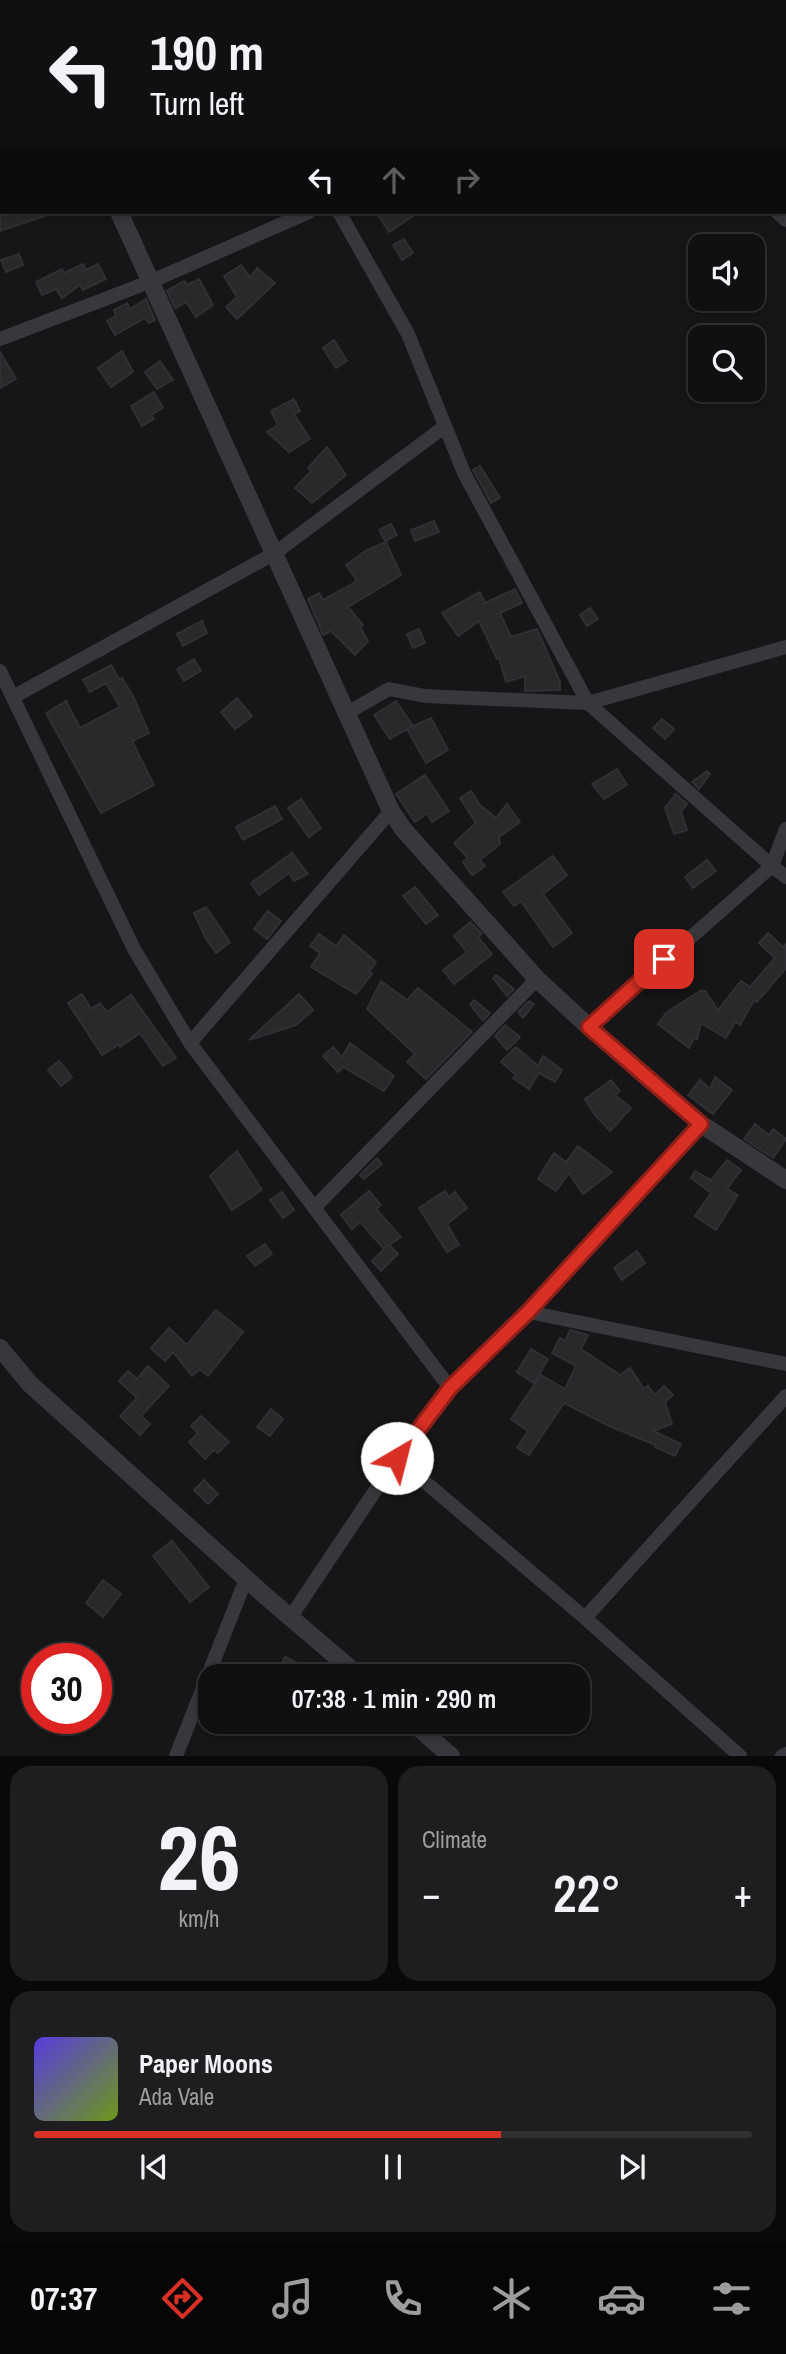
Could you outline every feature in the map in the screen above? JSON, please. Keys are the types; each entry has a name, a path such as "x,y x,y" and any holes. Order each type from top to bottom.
{"street":[{"path":"120,214 391,811 403,829 537,979 589,1027 701,1124 784,1174"},
{"path":"0,339 152,281 305,214"},
{"path":"340,214 408,334 464,473 588,703 786,877"},
{"path":"13,697 275,553 444,427"},
{"path":"347,713 389,690 425,696 588,703 786,647"},
{"path":"0,671 134,949 190,1043 450,1388"},
{"path":"190,1043 391,811"},
{"path":"589,1027 772,866 786,829"},
{"path":"314,1208 537,979"},
{"path":"290,1618 397,1458 450,1388 528,1312 701,1124"},
{"path":"528,1312 786,1364"},
{"path":"0,1348 30,1384 246,1579 345,1664"},
{"path":"585,1618 786,1396"},
{"path":"397,1458 585,1618 740,1755"},
{"path":"176,1755 246,1579"},
{"path":"426,1734 451,1755"}],"building":[{"path":"0,214 51,214 0,231"},
{"path":"377,214 416,214 389,232"},
{"path":"404,239 413,253 402,260 393,245"},
{"path":"19,254 23,265 6,272 1,260"},
{"path":"83,264 86,270 98,264 106,279 83,290 80,285 62,298 56,289 42,295 36,282 62,269 64,273"},
{"path":"241,265 250,277 257,268 275,283 237,319 226,307 237,297 224,276"},
{"path":"199,279 213,305 196,317 186,302 175,308 167,291 184,281 187,285"},
{"path":"146,299 155,320 149,323 145,318 115,335 107,321 116,316 114,310 127,303 130,309"},
{"path":"334,340 347,361 336,368 323,348"},
{"path":"122,351 133,372 111,387 98,368"},
{"path":"0,352 16,379 0,388"},
{"path":"160,361 173,380 157,389 145,372"},
{"path":"154,392 163,408 151,415 154,419 142,426 131,406"},
{"path":"294,399 300,411 294,414 310,439 289,452 267,432 278,425 271,411"},
{"path":"327,447 346,475 312,503 295,488 311,471 308,468"},
{"path":"480,466 500,498 491,503 473,470"},
{"path":"434,521 439,532 415,541 411,530"},
{"path":"391,524 397,535 385,541 379,530"},
{"path":"386,542 401,575 348,607 363,625 360,627 368,641 355,655 331,631 323,635 308,599 319,593 323,600 357,581 346,565 367,550"},
{"path":"515,589 522,603 500,613 511,637 537,629 560,682 560,690 525,691 525,676 506,682 499,658 497,659 479,621 458,636 442,613 480,592 485,603"},
{"path":"590,608 598,619 587,626 580,615"},
{"path":"202,621 207,633 183,646 177,634"},
{"path":"419,629 425,643 413,648 407,634"},
{"path":"194,659 201,671 184,681 177,669"},
{"path":"111,665 133,696 149,733 132,741 154,785 101,813 46,713 66,701 80,728 120,707 106,683 90,692 83,680"},
{"path":"237,698 252,716 235,729 221,712"},
{"path":"396,701 413,726 390,739 374,715"},
{"path":"431,718 448,750 426,763 407,729"},
{"path":"662,719 674,729 665,739 653,728"},
{"path":"617,769 627,785 604,799 592,784"},
{"path":"707,771 710,774 699,789 692,782"},
{"path":"425,775 449,811 432,822 427,813 415,822 396,794"},
{"path":"471,791 480,805 496,818 507,804 520,822 499,837 500,844 480,860 485,866 472,875 463,862 468,858 454,843 476,823 460,798"},
{"path":"676,794 687,804 681,812 687,830 674,834 665,808"},
{"path":"301,799 321,828 309,837 288,808"},
{"path":"275,806 282,819 243,840 236,827"},
{"path":"292,853 308,874 294,881 289,873 259,895 251,883"},
{"path":"553,856 567,875 543,894 572,933 553,947 521,901 514,906 503,892"},
{"path":"707,860 716,871 693,888 685,877"},
{"path":"415,887 438,915 426,924 403,896"},
{"path":"206,907 230,942 216,953 194,913"},
{"path":"268,911 281,921 267,939 254,929"},
{"path":"470,922 482,934 478,937 492,954 454,984 443,970 467,952 454,936"},
{"path":"768,933 783,947 786,944 786,968 757,1002 754,1000 740,1025 735,1022 726,1038 701,1023 697,1039 694,1038 689,1048 658,1024 666,1013 700,991 705,991 718,1010 741,981 750,987 775,958 759,943"},
{"path":"319,934 336,946 344,935 376,962 369,972 372,974 356,994 311,967 320,953 310,946"},
{"path":"496,975 514,989 507,996 493,978"},
{"path":"381,981 407,1000 418,988 472,1032 426,1079 407,1062 415,1054 367,1009"},
{"path":"82,994 91,1009 100,1003 107,1012 131,995 176,1058 163,1066 140,1033 102,1055 68,1003"},
{"path":"299,994 313,1010 296,1025 249,1040"},
{"path":"474,1000 490,1013 483,1021 470,1004"},
{"path":"529,1001 534,1004 523,1018 518,1012"},
{"path":"505,1025 520,1037 507,1050 495,1036"},
{"path":"350,1043 394,1076 384,1091 343,1067 338,1072 323,1056 333,1047 342,1057"},
{"path":"516,1047 538,1066 543,1056 562,1070 555,1082 539,1073 529,1089 513,1078 516,1075 501,1062"},
{"path":"59,1061 72,1077 61,1086 48,1070"},
{"path":"715,1077 732,1090 713,1114 688,1095 700,1080 710,1089"},
{"path":"611,1080 620,1091 615,1095 631,1108 610,1131 585,1099"},
{"path":"755,1124 769,1135 773,1129 786,1139 773,1158 744,1139"},
{"path":"578,1146 612,1172 583,1194 569,1173 556,1191 538,1179 554,1153 566,1162"},
{"path":"237,1151 262,1190 232,1210 210,1176"},
{"path":"377,1158 382,1164 364,1179 360,1175"},
{"path":"727,1160 741,1170 727,1189 738,1195 716,1230 695,1216 711,1193 691,1178 695,1171 711,1180"},
{"path":"369,1191 381,1205 376,1209 401,1237 389,1245 398,1254 381,1271 372,1261 384,1249 360,1222 352,1229 341,1215"},
{"path":"445,1191 449,1197 455,1192 467,1208 447,1224 459,1245 447,1252 419,1208"},
{"path":"282,1192 294,1210 283,1218 270,1200"},
{"path":"265,1244 272,1254 255,1266 247,1256"},
{"path":"637,1251 645,1263 622,1280 614,1268"},
{"path":"216,1310 243,1332 208,1376 200,1369 192,1376 173,1352 165,1361 151,1348 169,1328 187,1345"},
{"path":"570,1330 588,1335 581,1349 620,1375 630,1368 644,1389 648,1386 655,1395 664,1386 673,1395 665,1402 672,1424 653,1431 681,1444 675,1456 564,1403 529,1455 517,1448 528,1431 511,1419 541,1375 565,1389 576,1366 552,1353 560,1338 565,1341"},
{"path":"531,1349 548,1359 534,1383 517,1372"},
{"path":"148,1366 169,1386 141,1416 150,1424 140,1435 120,1416 137,1398 119,1381 128,1371 137,1379"},
{"path":"271,1409 283,1419 270,1436 257,1427"},
{"path":"201,1416 229,1442 218,1453 214,1450 205,1459 189,1442 198,1433 191,1426"},
{"path":"204,1480 218,1494 208,1504 194,1490"},
{"path":"172,1541 209,1587 190,1602 153,1556"},
{"path":"103,1580 121,1594 103,1617 86,1603"},
{"path":"285,1657 299,1664 282,1664"}],"route":[{"path":"397,1458 450,1388 528,1312 701,1124 589,1027 664,959"}]}
